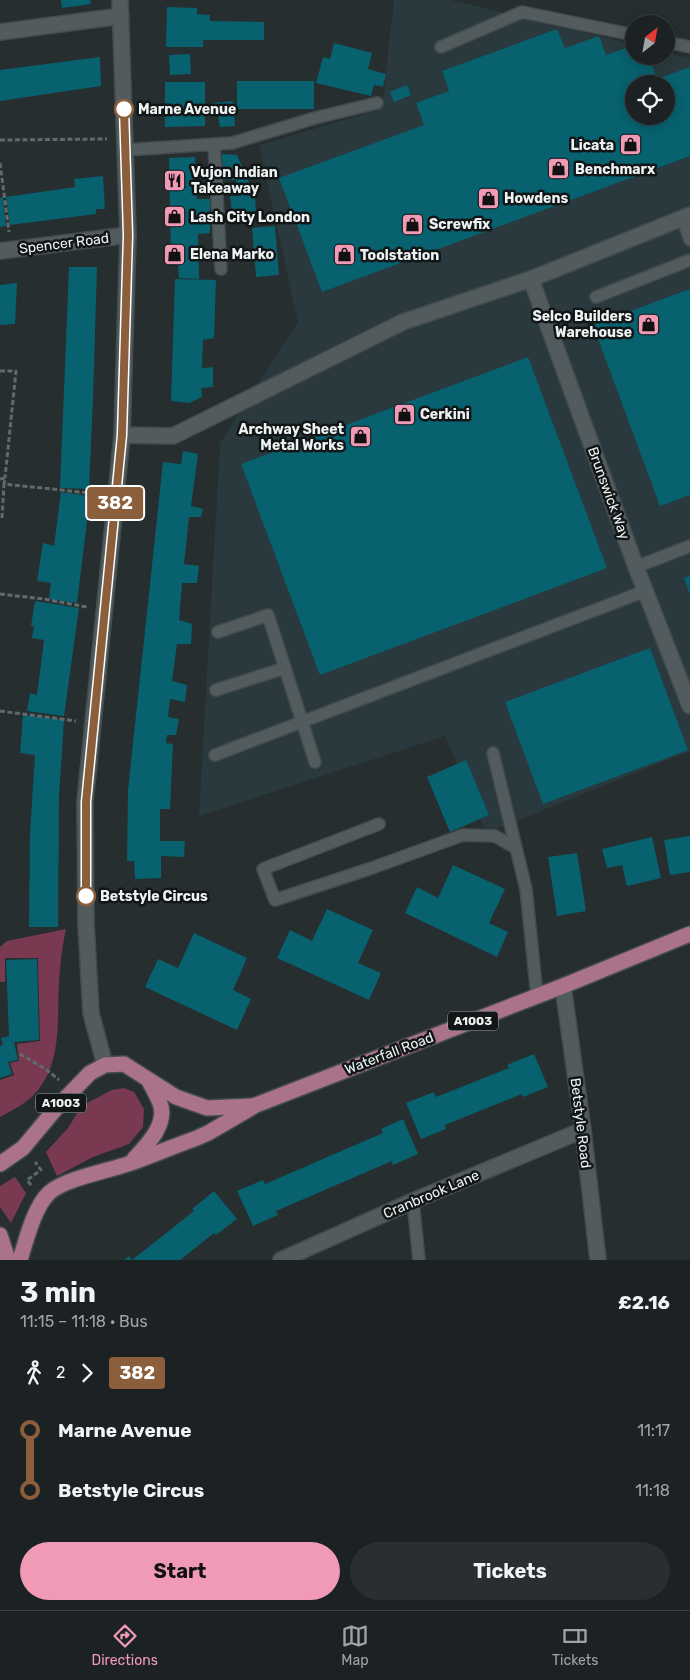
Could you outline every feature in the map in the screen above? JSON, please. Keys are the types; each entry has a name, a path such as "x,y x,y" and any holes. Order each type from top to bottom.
{"main road":[{"name":"Waterfall Road","path":"256,1105 538,996 690,934"},
{"name":"A1003","path":"0,1164 23,1148 58,1106 90,1073 105,1065 124,1064 176,1097 207,1108 256,1105"},
{"name":"A1003","path":"129,1163 147,1146 157,1130 161,1116 161,1105 149,1081"},
{"name":"A1003","path":"20,1260 39,1207 49,1193 64,1184 208,1134 256,1105"},
{"path":"0,1235 8,1260"}],"street":[{"path":"105,1065 90,1013 86,923 86,802 122,435 128,235 120,0"},
{"path":"0,32 121,16"},
{"path":"122,435 173,436 403,322 531,279 686,217"},
{"name":"Spencer Road","path":"5,251 128,235"},
{"name":"Brunswick Way","path":"531,279 636,567 690,706"},
{"name":"Betstyle Road","path":"563,986 583,1130 598,1260"},
{"name":"Cranbrook Lane","path":"281,1260 413,1201 583,1130"}],"lane":[{"path":"441,47 522,12 625,33"},
{"path":"675,44 690,47"},
{"path":"125,144 214,144 232,142 315,118 378,103"},
{"path":"214,144 221,269"},
{"path":"686,217 690,240"},
{"path":"596,297 690,260"},
{"path":"636,567 690,546"},
{"path":"215,755 645,591"},
{"path":"218,632 268,616 315,762"},
{"path":"216,690 285,668"},
{"path":"493,753 526,889 538,996"},
{"path":"379,824 263,869 275,900 463,835 495,836 516,848"},
{"path":"413,1201 420,1260"}],"path":[{"path":"0,140 125,144"},
{"path":"0,163 5,251"},
{"path":"0,371 16,371 2,518"},
{"path":"0,479 5,478"},
{"path":"4,484 84,493 116,494"},
{"path":"0,594 44,599 104,610"},
{"path":"0,711 94,723"},
{"path":"20,1054 60,1080"},
{"path":"33,1160 41,1170 27,1180 33,1188"}],"shaded area":[{"path":"394,0 450,0 625,42 625,65 675,65 675,54 690,58 690,751 486,833 445,736 199,816 220,443 298,322 259,145 382,109"},
{"path":"66,929 60,969 57,1039 51,1066 46,1079 30,1098 0,1117 0,1080 14,1075 10,1063 19,1061 17,1044 40,1041 38,958 5,958 5,982 0,982 0,947 7,941"},
{"path":"124,1088 134,1092 144,1109 143,1127 129,1144 93,1157 57,1176 46,1152 87,1103 112,1090"},
{"path":"15,1177 26,1193 11,1223 0,1207 0,1186"}],"building":[{"path":"61,0 90,0 91,4 62,8"},
{"path":"167,7 197,8 197,14 210,15 210,21 264,22 264,40 203,40 203,47 166,47"},
{"path":"557,29 565,48 599,36 606,55 625,48 625,65 652,65 656,75 625,75 625,125 675,125 675,75 668,75 690,67 690,156 322,292 279,178 424,125 416,103 449,91 442,71"},
{"path":"334,43 372,53 368,69 386,74 383,87 374,85 371,96 316,83 323,57 330,59"},
{"path":"190,54 191,74 170,75 169,55"},
{"path":"100,57 101,86 0,101 0,70"},
{"path":"237,81 314,81 314,109 237,109"},
{"path":"165,82 205,82 205,126 165,127"},
{"path":"407,85 411,95 394,102 390,92"},
{"path":"233,101 235,126 220,127 218,113 213,113 212,103"},
{"path":"222,154 237,155 255,196 256,211 232,214 230,196 239,196 236,180 223,180"},
{"path":"195,157 197,199 210,199 210,233 198,234 199,279 179,278 178,264 171,265 169,158"},
{"path":"103,176 105,209 96,209 96,214 10,225 6,197 75,187 74,179"},
{"path":"3,197 6,226 0,227 0,198"},
{"path":"275,226 279,275 256,277 252,228"},
{"path":"69,267 97,267 89,489 60,488"},
{"path":"175,279 216,280 214,338 203,340 202,368 213,367 213,387 201,388 202,397 189,403 171,401"},
{"path":"17,283 15,324 0,325 0,285"},
{"path":"690,289 690,495 660,506 593,325"},
{"path":"528,357 607,568 320,675 241,464"},
{"path":"183,451 198,454 191,506 203,509 201,517 189,517 184,564 199,566 197,583 182,583 179,620 192,624 191,644 177,644 172,681 187,685 185,702 170,699 168,717 179,719 176,735 167,735 166,743 173,744 170,809 160,809 160,841 185,841 184,857 161,856 161,878 135,879 134,861 127,861 128,790 163,462 181,464"},
{"path":"61,492 90,496 77,603 49,599 51,583 37,581 43,543 54,546"},
{"path":"690,576 690,595 684,578"},
{"path":"35,601 79,608 64,716 27,711 30,693 37,695 44,640 32,638 34,626 31,626"},
{"path":"650,648 688,750 543,804 505,702"},
{"path":"23,715 64,720 59,796 58,927 29,927 30,833 35,755 20,753"},
{"path":"466,760 489,815 450,832 427,777"},
{"path":"690,836 690,872 670,875 664,840"},
{"path":"652,837 661,878 627,886 622,865 607,868 602,849"},
{"path":"577,853 586,911 557,916 548,857"},
{"path":"453,865 505,889 489,923 508,932 497,957 405,913 417,887 438,898"},
{"path":"327,909 373,930 358,963 381,973 369,1000 277,958 290,930 312,941"},
{"path":"194,933 247,958 233,990 251,999 237,1030 145,987 158,959 178,968"},
{"path":"37,959 39,1040 14,1042 18,1060 8,1062 12,1074 0,1078 0,1046 3,1045 1,1038 9,1036 6,960"},
{"path":"534,1054 548,1087 523,1097 522,1094 445,1125 446,1129 421,1139 406,1103 434,1092 436,1097 509,1068 507,1065"},
{"path":"403,1119 418,1154 393,1165 392,1161 276,1211 278,1215 253,1226 237,1191 263,1180 265,1184 383,1133 381,1129"},
{"path":"214,1191 237,1219 216,1235 214,1233 180,1260 132,1260 194,1211 192,1209"},
{"path":"129,1256 132,1260 124,1260"}],"bus line":[{"name":"382","path":"86,896 86,802 122,435 128,235 124,109"}],"place":[{"name":"Marne Avenue","path":"124,109"},
{"name":"Licata","path":"630,145"},
{"name":"Benchmarx","path":"559,169"},
{"name":"Vujon Indian Takeaway","path":"175,180"},
{"name":"Howdens","path":"488,198"},
{"name":"Lash City London","path":"174,217"},
{"name":"Screwfix","path":"413,224"},
{"name":"Elena Marko","path":"174,254"},
{"name":"Toolstation","path":"344,255"},
{"name":"Selco Builders Warehouse","path":"648,324"},
{"name":"Cerkini","path":"404,414"},
{"name":"Archway Sheet Metal Works","path":"360,437"},
{"name":"Betstyle Circus","path":"86,896"}]}
